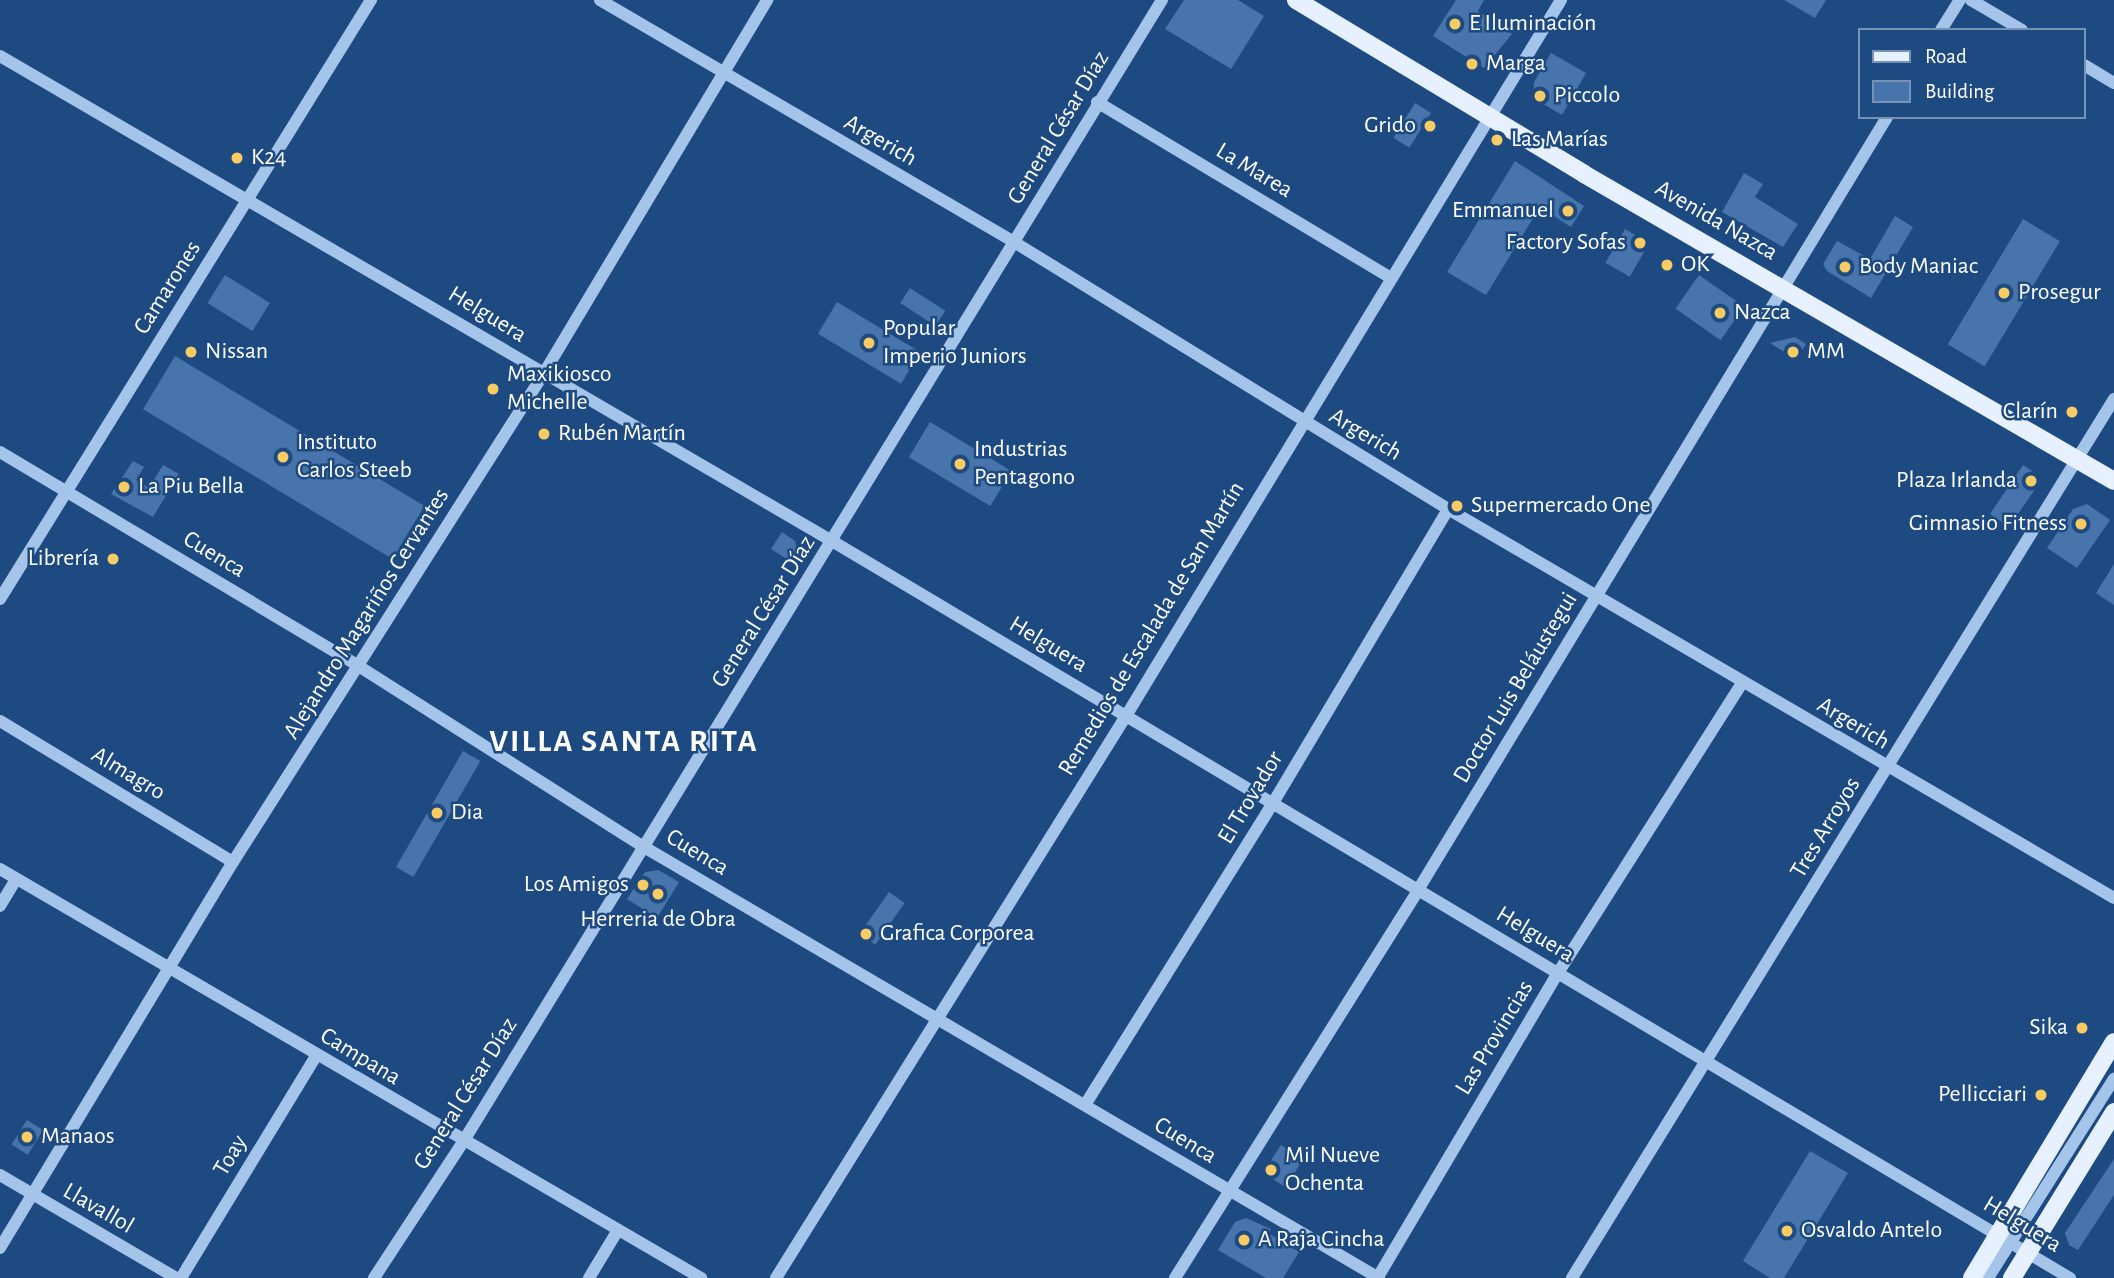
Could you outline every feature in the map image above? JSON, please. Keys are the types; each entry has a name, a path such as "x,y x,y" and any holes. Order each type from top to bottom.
{"main road":[{"name":"Avenida Nazca","path":"1296,0 1489,116 2114,481"},
{"path":"1972,1278 2003,1238 2114,1042"},
{"path":"2012,1278 2114,1112"}],"street":[{"name":"Camarones","path":"0,599 371,0"},
{"name":"Argerich","path":"600,0 722,74 1014,242 1301,421 1448,509 1599,594 1886,769 2114,898"},
{"name":"Alejandro Magariños Cervantes","path":"0,1248 172,970 233,862 360,667 544,373 767,0"},
{"name":"General César Díaz","path":"374,1278 463,1142 832,541 1097,102 1162,0"},
{"name":"Remedios de Escalada de San Martín","path":"776,1278 933,1018 1126,716 1301,421 1561,0"},
{"path":"1942,28 1960,0"},
{"path":"1971,0 2019,28"},
{"name":"Helguera","path":"0,56 832,541 2070,1278"},
{"path":"2086,66 2114,83"},
{"name":"La Marea","path":"1097,102 1389,277"},
{"name":"Doctor Luis Beláustegui","path":"1175,1278 1418,890 1886,119"},
{"name":"Tres Arroyos","path":"1572,1278 1708,1062 2114,399"},
{"name":"Cuenca","path":"0,452 360,667 644,846 1378,1278"},
{"name":"El Trovador","path":"1085,1105 1273,803 1448,509"},
{"name":"Las Provincias","path":"1378,1278 1558,973 1743,682"},
{"name":"Almagro","path":"0,721 233,862"},
{"name":"Campana","path":"0,869 463,1142 701,1278"},
{"path":"0,906 16,879"},
{"name":"Toay","path":"178,1278 316,1056"},
{"path":"1989,1278 2003,1238 2114,1079"},
{"name":"Llavallol","path":"0,1175 178,1278"},
{"path":"589,1278 618,1230"}],"building":[{"path":"1184,0 1238,0 1264,16 1231,69 1165,29"},
{"path":"1456,0 1484,0 1478,11 1512,34 1484,68 1433,36"},
{"path":"1784,0 1826,0 1815,18"},
{"path":"1551,53 1586,73 1562,115 1533,98 1534,82"},
{"path":"1415,103 1431,113 1409,148 1393,138"},
{"path":"1515,161 1584,206 1571,227 1540,207 1486,295 1447,272"},
{"path":"1744,173 1763,184 1755,197 1798,224 1783,247 1722,212"},
{"path":"1895,216 1913,227 1871,298 1827,271 1823,264 1837,241 1870,259"},
{"name":"Prosegur","path":"2023,219 2060,241 1985,366 1948,344"},
{"path":"1625,229 1649,243 1630,277 1606,263"},
{"path":"225,275 270,303 252,331 208,303"},
{"path":"1699,275 1744,307 1721,340 1675,309"},
{"path":"910,288 945,311 935,326 900,303"},
{"name":"Popular Imperio Juniors","path":"837,302 920,352 901,384 818,334"},
{"name":"MM","path":"1795,337 1806,344 1796,359 1770,343"},
{"name":"Instituto Carlos Steeb","path":"175,356 424,506 393,559 143,409"},
{"name":"Industrias Pentagono","path":"930,422 1011,471 990,506 909,457"},
{"path":"133,461 144,467 136,480 149,488 163,465 179,474 153,517 111,494"},
{"path":"2023,465 2038,475 2040,482 2009,527 1990,514"},
{"path":"2087,504 2110,520 2077,568 2047,548 2073,509"},
{"path":"782,532 795,541 797,550 790,561 771,549"},
{"path":"2114,564 2114,605 2096,593"},
{"name":"Dia","path":"463,751 480,761 413,877 396,867"},
{"name":"Herreria de Obra","path":"658,870 679,882 657,918 627,899 645,872"},
{"path":"889,892 905,903 875,945 860,934"},
{"name":"Manaos","path":"27,1120 43,1130 28,1155 12,1145"},
{"path":"1281,1145 1303,1160 1285,1187 1268,1176 1266,1168"},
{"path":"1810,1151 1848,1173 1784,1278 1770,1278 1743,1261"},
{"path":"2114,1159 2114,1195 2078,1250 2069,1245 2065,1233"},
{"path":"1246,1218 1271,1229 1268,1233 1299,1252 1283,1278 1266,1278 1218,1250 1235,1222"}],"place":[{"name":"E Iluminación","path":"1455,24"},
{"name":"Marga","path":"1472,64"},
{"name":"Piccolo","path":"1540,96"},
{"name":"Grido","path":"1430,126"},
{"name":"Las Marías","path":"1497,140"},
{"name":"K24","path":"237,158"},
{"name":"Emmanuel","path":"1568,211"},
{"name":"Factory Sofas","path":"1640,243"},
{"name":"OK","path":"1667,265"},
{"name":"Body Maniac","path":"1845,267"},
{"name":"Prosegur","path":"2004,293"},
{"name":"Nazca","path":"1720,313"},
{"name":"Popular Imperio Juniors","path":"869,343"},
{"name":"Nissan","path":"191,352"},
{"name":"MM","path":"1793,352"},
{"name":"Maxikiosco Michelle","path":"493,389"},
{"name":"Clarín","path":"2072,412"},
{"name":"Rubén Martín","path":"544,434"},
{"name":"Instituto Carlos Steeb","path":"283,457"},
{"name":"Industrias Pentagono","path":"960,464"},
{"name":"Plaza Irlanda","path":"2031,481"},
{"name":"La Piu Bella","path":"124,487"},
{"name":"Supermercado One","path":"1457,506"},
{"name":"Gimnasio Fitness","path":"2081,524"},
{"name":"Librería","path":"113,559"},
{"name":"Dia","path":"437,813"},
{"name":"Los Amigos","path":"643,885"},
{"name":"Herreria de Obra","path":"658,894"},
{"name":"Grafica Corporea","path":"866,934"},
{"name":"Sika","path":"2082,1028"},
{"name":"Pellicciari","path":"2041,1095"},
{"name":"Manaos","path":"27,1137"},
{"name":"Mil Nueve Ochenta","path":"1271,1170"},
{"name":"Osvaldo Antelo","path":"1787,1231"},
{"name":"A Raja Cincha","path":"1244,1240"}],"district":[{"name":"VILLA SANTA RITA","path":"624,741"}]}
